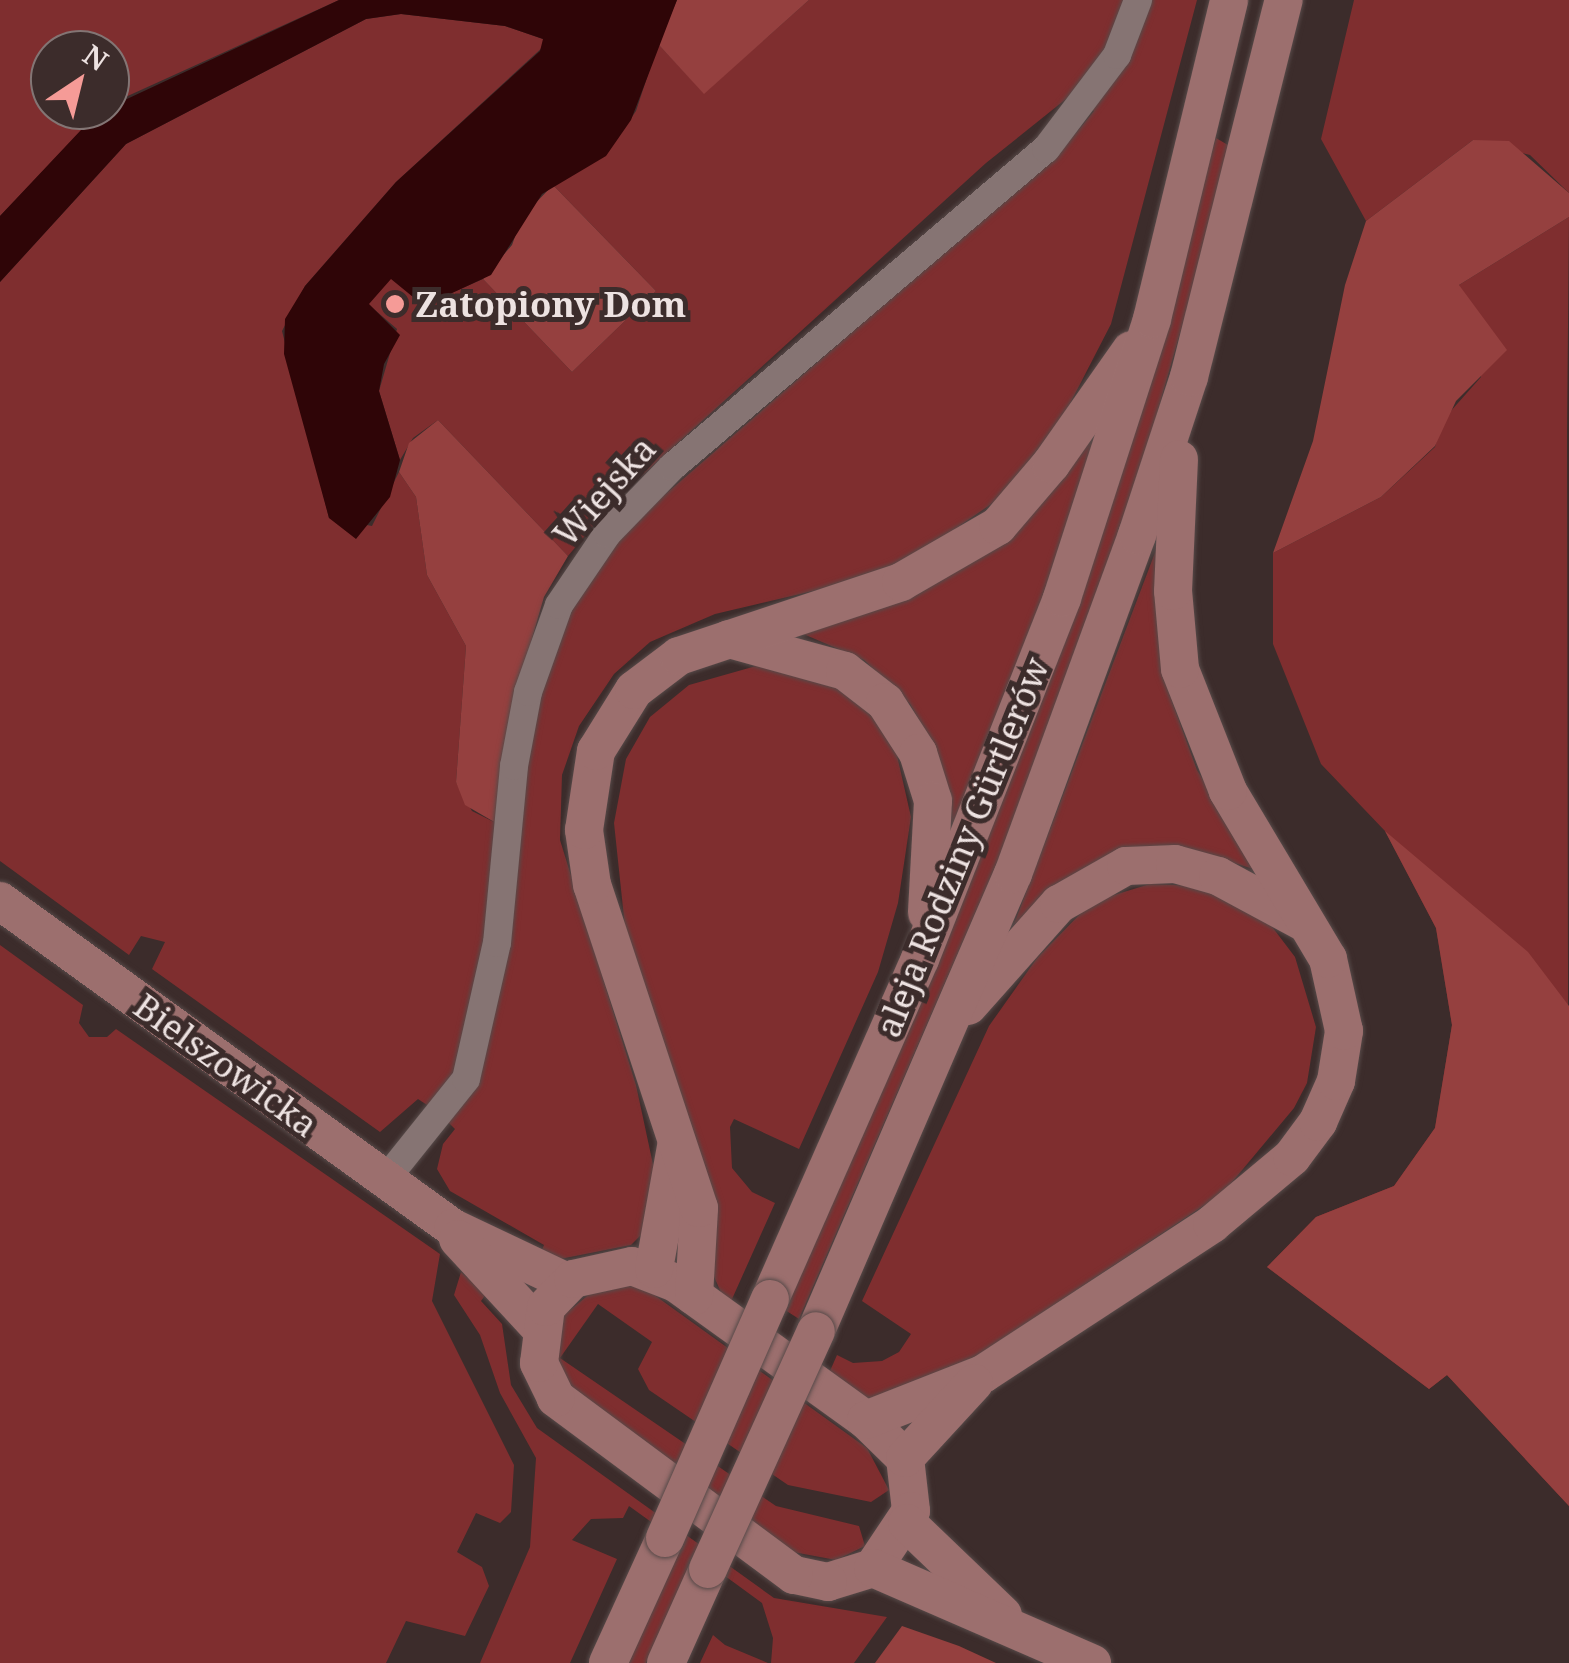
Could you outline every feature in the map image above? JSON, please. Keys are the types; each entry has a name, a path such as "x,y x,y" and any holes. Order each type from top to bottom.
{"main road":[{"name":"aleja Rodziny Gürtlerów","path":"608,1663 920,959 1048,636 1152,320 1228,0"},
{"name":"aleja Rodziny Gürtlerów","path":"666,1663 816,1332 1068,732 1188,377 1284,0"},
{"path":"694,1296 700,1208 676,1147 592,885 586,792 596,751 634,690 679,656 901,582 998,526 1051,464 1152,320"},
{"path":"866,1420 982,1374 1248,1197 1318,1122 1336,1081 1344,1031 1328,959 1228,792 1180,670 1174,503 1188,377"},
{"path":"726,639 844,671 885,702 911,740 933,800 920,959"},
{"path":"946,1030 1059,904 1126,866 1175,864 1218,876 1310,927"},
{"name":"Bielszowicka","path":"0,902 452,1228"},
{"path":"654,1269 676,1147"},
{"path":"452,1228 567,1282"},
{"path":"452,1228 540,1328"},
{"path":"873,1568 907,1522 912,1490 905,1458 866,1420 654,1269 605,1268 567,1282 546,1308 540,1328 541,1371 565,1408 780,1566 821,1582 873,1568 1092,1663"},
{"path":"905,1458 982,1374"},
{"path":"907,1522 1016,1627"}],"street":[{"name":"Wiejska","path":"385,1180 466,1079 497,943 514,766 528,692 559,605 607,534 672,466 1046,150 1118,55 1138,0"}],"shaded area":[{"path":"0,0 339,0 130,95 130,30 30,30 30,130 82,130 0,216"},
{"path":"339,0 677,0 631,120 606,156 542,194 491,275 424,306 391,279 369,304 400,335 384,364 379,391 400,460 390,497 356,539 329,518 284,354 285,319 305,286 396,182 540,51 543,39 505,26 401,14 366,19 126,144 0,282 0,216 81,130 130,130 130,98"},
{"path":"677,0 809,0 704,94 658,44"},
{"path":"809,0 1197,0 1111,324 1060,423 1000,498 910,560 851,582 715,614 650,642 614,674 579,726 562,775 560,840 636,1085 657,1183 647,1229 631,1245 555,1260 540,1255 544,1245 450,1191 437,1169 443,1144 455,1129 448,1122 532,721 568,612 623,531 1062,150 1094,111 1071,95 986,163 615,500 568,556 438,420 413,438 400,460 379,391 397,329 368,304 391,278 431,302 483,279 572,372 656,291 553,185 606,155 636,111 658,44 704,93"},
{"path":"1354,0 1569,0 1569,193 1530,155 1473,140 1366,221 1321,139"},
{"path":"401,14 505,26 543,39 545,45 396,182 305,286 282,331 329,518 372,526 399,472 416,497 427,575 466,646 456,782 472,811 496,823 498,860 463,1062 430,1107 418,1099 380,1132 152,969 165,942 141,936 129,955 0,861 0,282 126,144 366,19"},
{"path":"1216,138 1233,148 1124,529 1020,810 799,1319 782,1308 974,874 1093,560"},
{"path":"1473,140 1509,141 1569,193 1569,217 1459,285 1507,350 1456,401 1435,446 1381,497 1273,553 1313,441 1345,285 1366,221"},
{"path":"553,185 656,291 572,372 483,279 512,245 522,217"},
{"path":"1569,217 1569,1506 1447,1375 1429,1389 1267,1267 1316,1217 1394,1186 1435,1128 1452,1025 1436,928 1385,831 1321,764 1273,644 1273,553 1381,497 1435,447 1442,421 1481,377 1459,285"},
{"path":"438,420 568,556 544,597 516,694 496,823 465,805 456,782 466,646 427,575 416,497 399,472 409,443"},
{"path":"1095,436 1068,531 952,839 931,741 910,704 864,660 801,633 877,607"},
{"path":"1156,550 1169,693 1197,770 1260,871 1189,849 1014,924"},
{"path":"756,666 807,672 862,701 894,742 911,817 898,903 878,972 799,1149 734,1119 730,1127 732,1168 752,1192 775,1203 728,1308 711,1270 706,1171 625,927 614,823 626,759 650,717 689,685"},
{"path":"1385,831 1528,952 1569,1006 1569,1506 1447,1375 1429,1389 1267,1267 1316,1217 1394,1186 1435,1128 1452,1025 1436,928"},
{"path":"1150,884 1197,886 1270,924 1295,957 1316,1027 1307,1083 1294,1108 1223,1193 945,1377 876,1404 826,1380 837,1355 853,1363 882,1361 899,1352 911,1334 862,1301 989,1026 1037,958 1081,913 1101,899"},
{"path":"0,945 83,1005 79,1023 89,1037 107,1037 116,1029 440,1254 432,1301 514,1465 511,1512 500,1523 476,1513 457,1552 482,1567 489,1586 465,1636 406,1621 386,1663 0,1663"},
{"path":"461,1272 486,1294 481,1301 502,1324 511,1385 537,1428 774,1598 887,1617 854,1663 771,1663 773,1638 762,1603 695,1554 646,1663 625,1663 679,1542 629,1506 623,1518 591,1519 572,1540 617,1559 570,1663 480,1663 530,1547 536,1458 500,1393 480,1335 454,1295"},
{"path":"630,1285 653,1294 867,1448 889,1490 871,1502 788,1485 649,1390 638,1369 652,1342 598,1304 560,1358 776,1506 859,1526 865,1546 836,1560 793,1552 567,1386 555,1347 564,1315 598,1287"},
{"path":"902,1626 959,1646 996,1663 875,1663"},
{"path":"713,1635 725,1645 768,1663 700,1663"}],"place":[{"name":"Zatopiony Dom","path":"395,304"}]}
